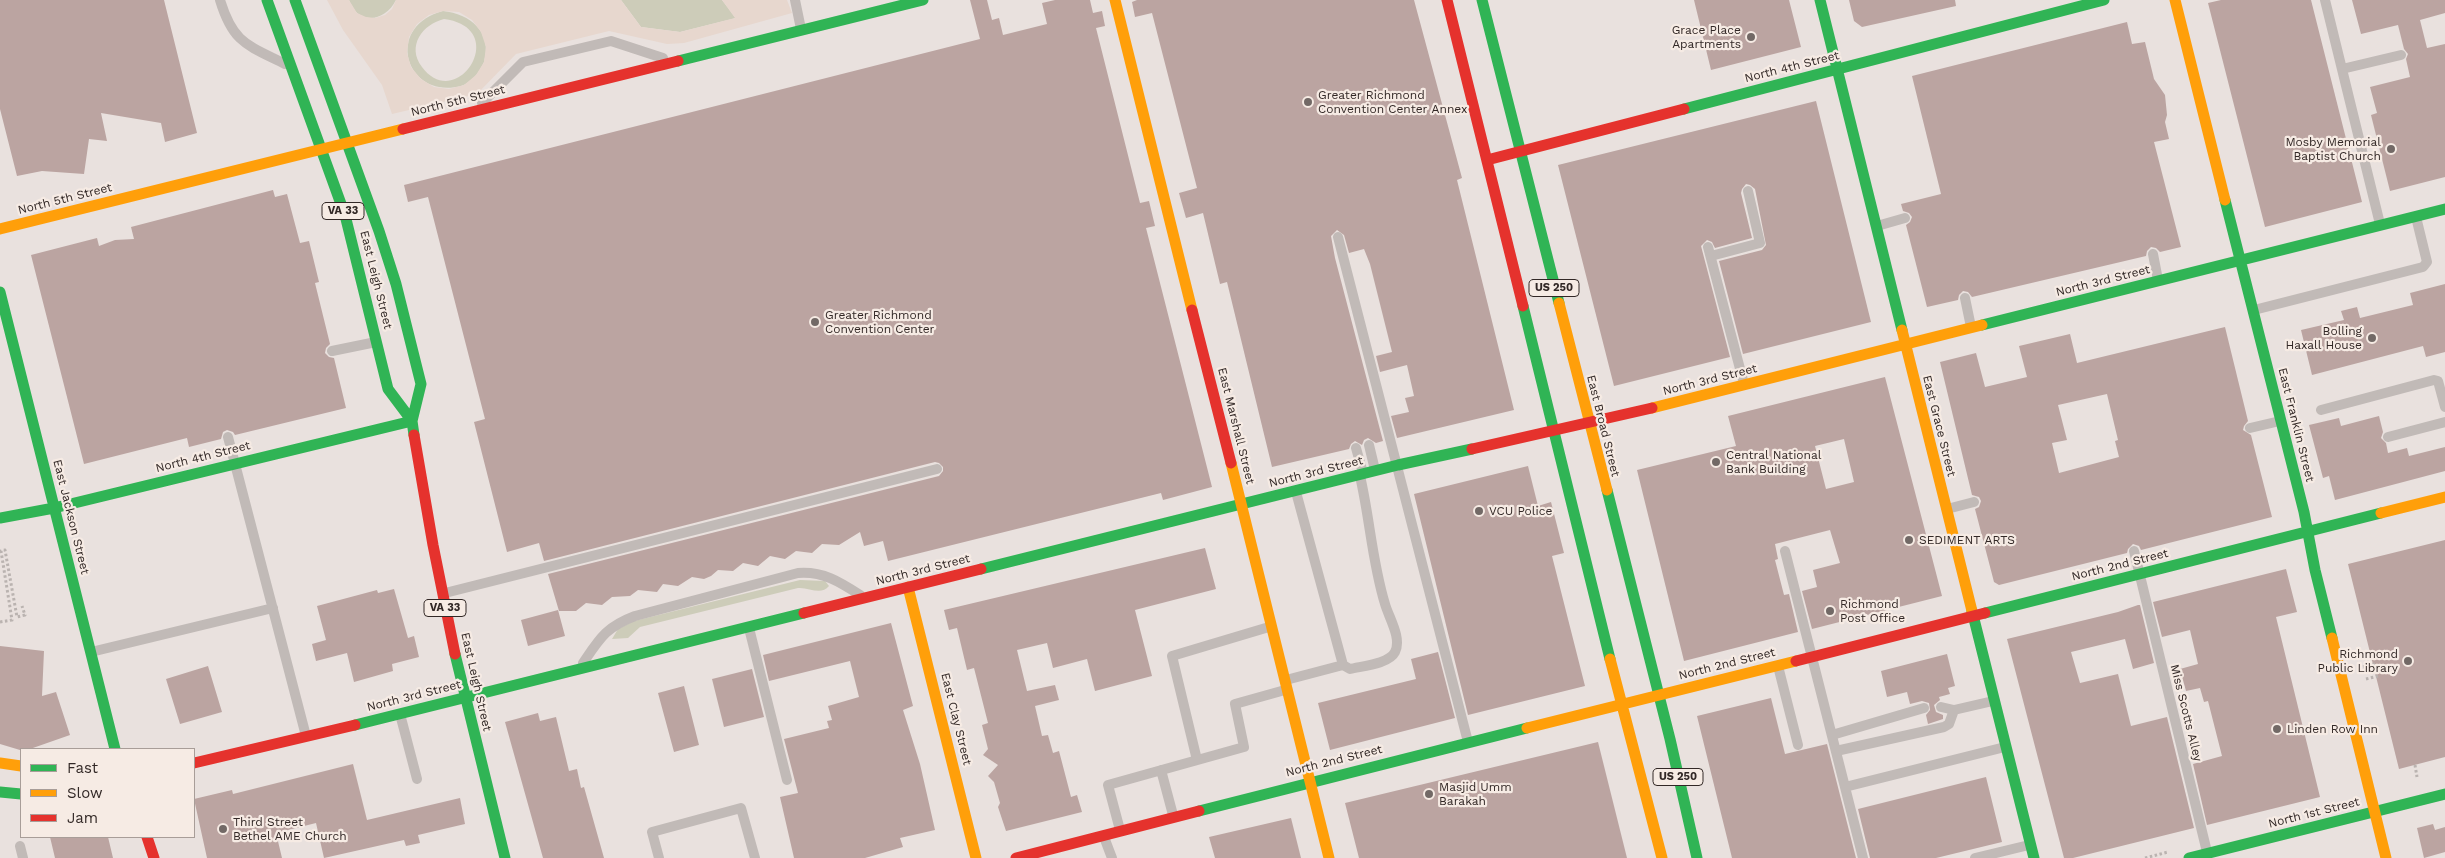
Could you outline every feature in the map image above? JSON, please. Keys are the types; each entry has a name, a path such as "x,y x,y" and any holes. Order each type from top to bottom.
{"street":[{"name":"East Leigh Street","path":"267,0 345,216 388,389 412,422"},
{"name":"East Leigh Street","path":"295,0 361,179 396,284 421,384 412,422 442,594 504,858"},
{"name":"North 5th Street","path":"0,229 924,0"},
{"name":"East Marshall Street","path":"1116,0 1329,858"},
{"name":"US 250","path":"1448,0 1622,705 1662,858"},
{"name":"East Broad Street","path":"1482,0 1658,696 1697,858"},
{"name":"East Grace Street","path":"1820,0 1904,345 2034,858"},
{"name":"North 4th Street","path":"1487,160 2104,0"},
{"name":"East Franklin Street","path":"2176,0 2281,421 2308,532 2317,580 2386,858"},
{"name":"North 3rd Street","path":"195,763 748,628 1398,465 1589,424 2445,209"},
{"name":"East Jackson Street","path":"0,292 115,748"},
{"name":"North 4th Street","path":"0,518 54,508 412,422"},
{"name":"North 2nd Street","path":"1016,858 1173,816 1658,696 2445,497"},
{"name":"East Clay Street","path":"908,588 976,858"},
{"path":"0,762 20,766"},
{"path":"0,792 20,794"},
{"name":"North 1st Street","path":"2189,858 2208,856 2445,794"},
{"path":"147,838 154,858"}],"lane":[{"path":"220,0 226,20 235,35 250,46 291,66"},
{"path":"795,0 802,30"},
{"path":"2325,0 2381,225"},
{"path":"475,111 523,62 611,41 674,62"},
{"path":"2342,69 2401,55"},
{"path":"1744,385 1710,252 1760,243 1748,191"},
{"path":"2253,310 2423,267 2427,262 2416,216"},
{"path":"1876,226 1905,218"},
{"path":"1338,237 1468,742"},
{"path":"2153,254 2159,281"},
{"path":"1964,298 1971,328"},
{"path":"332,351 377,342"},
{"path":"2322,410 2434,380 2438,381 2445,408"},
{"path":"2250,428 2281,421"},
{"path":"2388,437 2445,422"},
{"path":"228,437 306,737"},
{"path":"1369,445 1376,471"},
{"path":"1296,490 1343,665 1350,669 1389,658 1395,652 1398,642 1385,605 1373,558 1366,501 1356,448"},
{"path":"442,594 937,469"},
{"path":"1946,509 1974,502"},
{"path":"1785,551 1863,858"},
{"name":"Miss Scotts Alley","path":"2134,551 2208,856"},
{"path":"578,670 598,640 616,623 635,616 798,573 810,572 834,578 865,598"},
{"path":"90,652 273,608"},
{"path":"1197,760 1172,656 1272,626"},
{"path":"748,628 787,780"},
{"path":"1120,830 1108,785 1244,747 1235,704 1343,665"},
{"path":"1778,665 1798,745"},
{"path":"1941,707 1954,710 1994,701"},
{"path":"1832,735 1924,708"},
{"path":"1836,751 1944,727 1949,724 1954,710"},
{"path":"400,714 417,778"},
{"path":"1844,787 2006,746"},
{"path":"1161,770 1173,816"},
{"path":"659,858 652,832 741,808 755,858"},
{"path":"1103,834 1112,858"},
{"path":"1975,858 2030,844"},
{"path":"20,846 23,858"}],"path":[{"path":"0,622 12,620 1,551 5,550 17,618 25,615 22,606"},
{"path":"2360,656 2372,653"},
{"path":"2363,667 2375,664"},
{"path":"2366,679 2378,676"},
{"path":"2415,765 2417,777"}],"green space":[{"path":"349,0 396,0 385,13 379,17 372,18 359,14"},
{"path":"621,0 722,0 736,18 680,32 641,27"},
{"path":"443,11 462,16 477,26 482,33 486,51 484,62 472,80 461,86 442,87 427,82 415,73 409,60 408,45 413,31 424,19","holes":["444,19 464,26 474,37 476,51 472,64 462,75 450,81 436,79 422,67 417,59 416,44 419,37 429,26"]},
{"path":"800,580 825,581 829,586 819,591 798,588 640,627 628,638 612,639 618,629 634,621"}],"shaded area":[{"path":"327,0 349,0 357,13 375,18 385,15 392,9 396,0 621,0 641,27 680,32 735,18 722,0 787,0 792,13 684,43 667,44 609,31 516,54 477,94 392,114 382,85 343,30","holes":["443,11 459,12 472,20 481,32 486,47 484,62 476,75 464,85 449,89 434,87 421,79 411,67 407,53 409,37 417,24 429,15"]}],"building":[{"path":"0,0 164,0 197,133 165,142 161,123 101,113 107,141 89,139 84,174 42,171 17,176 0,109"},
{"name":"Greater Richmond Convention Center","path":"970,0 987,0 992,20 999,18 1003,35 1047,24 1042,3 1055,0 1090,0 1093,13 1102,11 1105,26 1096,28 1140,203 1149,201 1155,226 1146,228 1212,487 1163,500 1161,493 888,561 883,541 864,546 860,532 839,545 822,544 812,553 796,551 785,559 770,556 758,566 743,563 733,571 718,570 704,579 692,577 678,586 663,584 657,592 638,590 630,596 612,597 602,605 586,603 576,611 559,611 548,574 939,476 943,471 943,467 935,462 544,561 539,543 507,552 474,422 485,419 428,197 408,202 404,185 980,39"},
{"path":"1137,0 1414,0 1462,178 1457,180 1514,410 1397,438 1391,416 1409,412 1405,398 1414,396 1407,365 1380,372 1376,356 1392,352 1370,264 1364,249 1349,253 1344,235 1337,230 1331,236 1335,258 1383,441 1376,443 1368,438 1364,440 1362,445 1355,441 1349,449 1272,467 1227,282 1220,284 1203,213 1186,218 1179,193 1197,188 1152,13 1135,17 1132,2"},
{"name":"Grace Place Apartments","path":"1694,0 1789,0 1801,47 1711,70"},
{"path":"1849,0 1955,0 1956,6 1862,27 1854,21"},
{"path":"2221,0 2311,0 2362,202 2265,227 2208,3"},
{"path":"2352,0 2445,0 2445,13 2420,20 2427,48 2445,44 2445,177 2390,191 2371,115 2377,113 2370,87 2410,77 2406,59 2408,54 2404,49 2398,25 2361,34"},
{"path":"2127,22 2132,44 2145,42 2154,79 2165,95 2167,115 2165,122 2169,139 2154,142 2181,247 2160,252 2156,248 2151,247 2147,251 2146,256 1972,297 1968,292 1963,291 1959,295 1958,300 1927,307 1906,225 1912,217 1909,213 1903,211 1901,204 1941,194 1912,76"},
{"path":"1816,101 1871,322 1743,354 1719,261 1762,250 1766,245 1755,189 1746,184 1741,193 1752,238 1715,248 1712,242 1707,240 1701,246 1730,357 1614,386 1558,165"},
{"path":"273,190 275,197 287,194 300,243 309,241 319,282 315,283 330,344 326,348 325,353 329,357 334,358 346,408 235,435 227,430 223,432 221,439 189,447 187,438 84,464 31,255 97,238 99,246 115,240 134,239 131,227"},
{"name":"Bolling Haxall House","path":"2445,284 2445,352 2426,357 2423,346 2312,375 2301,330 2344,320 2341,311 2357,307 2360,318 2413,305 2410,293"},
{"path":"2225,327 2248,421 2243,430 2251,435 2272,517 2141,550 2139,546 2133,544 2127,553 1999,585 1994,582 1975,509 1979,507 1981,501 1979,497 1972,495 1940,362 1976,353 1985,387 2027,377 2019,346 2070,334 2077,363","holes":["2107,394 2118,440 2115,441 2119,457 2059,473 2052,443 2067,440 2058,405"]},
{"path":"1885,377 1942,596 1812,629 1802,591 1817,587 1813,570 1840,563 1830,530 1775,544 1778,559 1775,560 1784,595 1789,594 1798,632 1684,661 1637,470 1736,446 1728,416","holes":["1844,439 1854,482 1826,489 1815,446"]},
{"path":"2379,416 2383,432 2381,438 2386,443 2388,453 2407,448 2409,456 2445,447 2445,471 2335,500 2329,476 2323,478 2309,425 2339,418 2341,426"},
{"path":"1528,466 1538,506 1551,502 1564,553 1552,556 1585,686 1468,715 1414,494"},
{"name":"Richmond Public Library","path":"2445,540 2445,757 2399,769 2348,564"},
{"path":"1205,548 1216,589 1135,610 1152,676 1095,691 1087,659 1053,668 1047,643 1017,650 1027,691 1055,685 1059,700 1035,706 1042,736 1048,735 1053,753 1059,751 1071,797 1077,795 1082,812 1006,831 998,807 1000,803 994,782 988,776 998,765 983,755 988,749 982,725 988,723 974,668 967,670 957,628 949,630 944,610"},
{"path":"2286,569 2297,612 2276,617 2320,797 2207,825 2193,764 2222,756 2208,701 2204,702 2200,688 2186,691 2180,669 2198,664 2190,630 2162,637 2153,602"},
{"path":"394,589 408,638 414,636 419,657 392,664 393,671 354,682 347,653 316,661 312,644 326,640 317,606 377,590 378,593"},
{"path":"2140,605 2154,663 2133,669 2125,639 2071,652 2080,683 2118,674 2131,726 2167,717 2194,828 2073,858 2064,858 2007,639 2118,612"},
{"path":"558,610 565,636 528,646 521,620"},
{"path":"891,623 913,706 903,710 920,764 935,830 900,838 903,847 865,858 794,858 780,797 798,793 784,739 829,728 827,721 832,720 828,706 859,697 850,661 769,681 763,655"},
{"path":"0,646 44,651 42,696 56,692 70,735 33,748 20,748 20,750 0,744"},
{"path":"1438,652 1455,718 1330,750 1318,703 1416,679 1411,659"},
{"path":"1947,654 1955,686 1948,688 1950,694 1939,697 1940,700 1934,705 1936,712 1943,715 1943,719 1928,724 1926,715 1930,710 1929,703 1922,701 1910,704 1907,692 1887,697 1881,671"},
{"path":"208,666 222,712 180,724 166,679"},
{"path":"752,669 764,717 724,727 712,679"},
{"path":"684,686 699,745 674,752 658,693"},
{"path":"1771,698 1785,754 1827,744 1856,858 1732,858 1697,716"},
{"path":"538,713 540,721 556,717 569,771 577,769 581,788 584,787 604,858 543,858 505,722"},
{"path":"1598,742 1627,858 1359,858 1345,803"},
{"path":"353,764 367,820 460,798 465,824 418,835 420,843 406,846 404,840 324,858 316,823 276,833 282,858 207,858 195,799 232,790 233,794"},
{"path":"1986,777 2002,842 1936,858 1870,858 1858,809"},
{"path":"1291,818 1301,858 1215,858 1209,837"},
{"path":"2433,824 2435,830 2445,827 2445,852 2424,858 2417,828"},
{"path":"50,838 108,838 113,858 55,858"}],"traffic: fast":[{"path":"267,0 345,215 388,389 412,421"},
{"path":"295,0 379,231 396,284 421,384 412,421 414,435"},
{"path":"678,61 923,0"},
{"path":"1482,0 1559,303"},
{"path":"1820,0 1902,330"},
{"path":"1684,109 2104,0"},
{"path":"2225,200 2304,512 2315,570 2332,638"},
{"path":"1982,325 2445,209"},
{"path":"0,292 115,748"},
{"path":"1523,306 1610,659"},
{"path":"0,518 54,508 412,421"},
{"path":"981,569 1398,465 1472,449"},
{"path":"1607,490 1670,739 1697,858"},
{"path":"1985,613 2381,513"},
{"path":"1972,611 2034,858"},
{"path":"355,725 804,613"},
{"path":"455,654 505,858"},
{"path":"1199,811 1527,728"},
{"path":"0,792 20,794"},
{"path":"2189,858 2445,794"}],"traffic: slow":[{"path":"1115,0 1192,310"},
{"path":"2175,0 2225,200"},
{"path":"0,229 403,129"},
{"path":"1559,303 1607,490"},
{"path":"1652,408 1982,325"},
{"path":"1902,330 1972,611"},
{"path":"1231,463 1329,858"},
{"path":"2381,513 2445,497"},
{"path":"908,587 976,858"},
{"path":"2332,638 2386,858"},
{"path":"1610,659 1662,858"},
{"path":"1527,728 1796,661"},
{"path":"0,763 20,766"}],"traffic: jam":[{"path":"1447,0 1523,306"},
{"path":"403,129 678,61"},
{"path":"1487,160 1684,109"},
{"path":"1192,310 1231,463"},
{"path":"1472,449 1652,408"},
{"path":"414,435 433,545 455,654"},
{"path":"804,613 981,569"},
{"path":"1796,661 1985,613"},
{"path":"195,763 355,725"},
{"path":"1016,858 1199,811"},
{"path":"147,838 154,858"}],"place":[{"name":"Grace Place Apartments","path":"1751,37"},
{"name":"Greater Richmond Convention Center Annex","path":"1308,102"},
{"name":"Mosby Memorial Baptist Church","path":"2391,149"},
{"name":"Greater Richmond Convention Center","path":"815,322"},
{"name":"Bolling Haxall House","path":"2372,338"},
{"name":"Central National Bank Building","path":"1716,462"},
{"name":"VCU Police","path":"1479,511"},
{"name":"SEDIMENT ARTS","path":"1909,540"},
{"name":"Richmond Post Office","path":"1830,611"},
{"name":"Richmond Public Library","path":"2408,661"},
{"name":"Linden Row Inn","path":"2277,729"},
{"name":"Masjid Umm Barakah","path":"1429,794"},
{"name":"Third Street Bethel AME Church","path":"223,829"}]}
